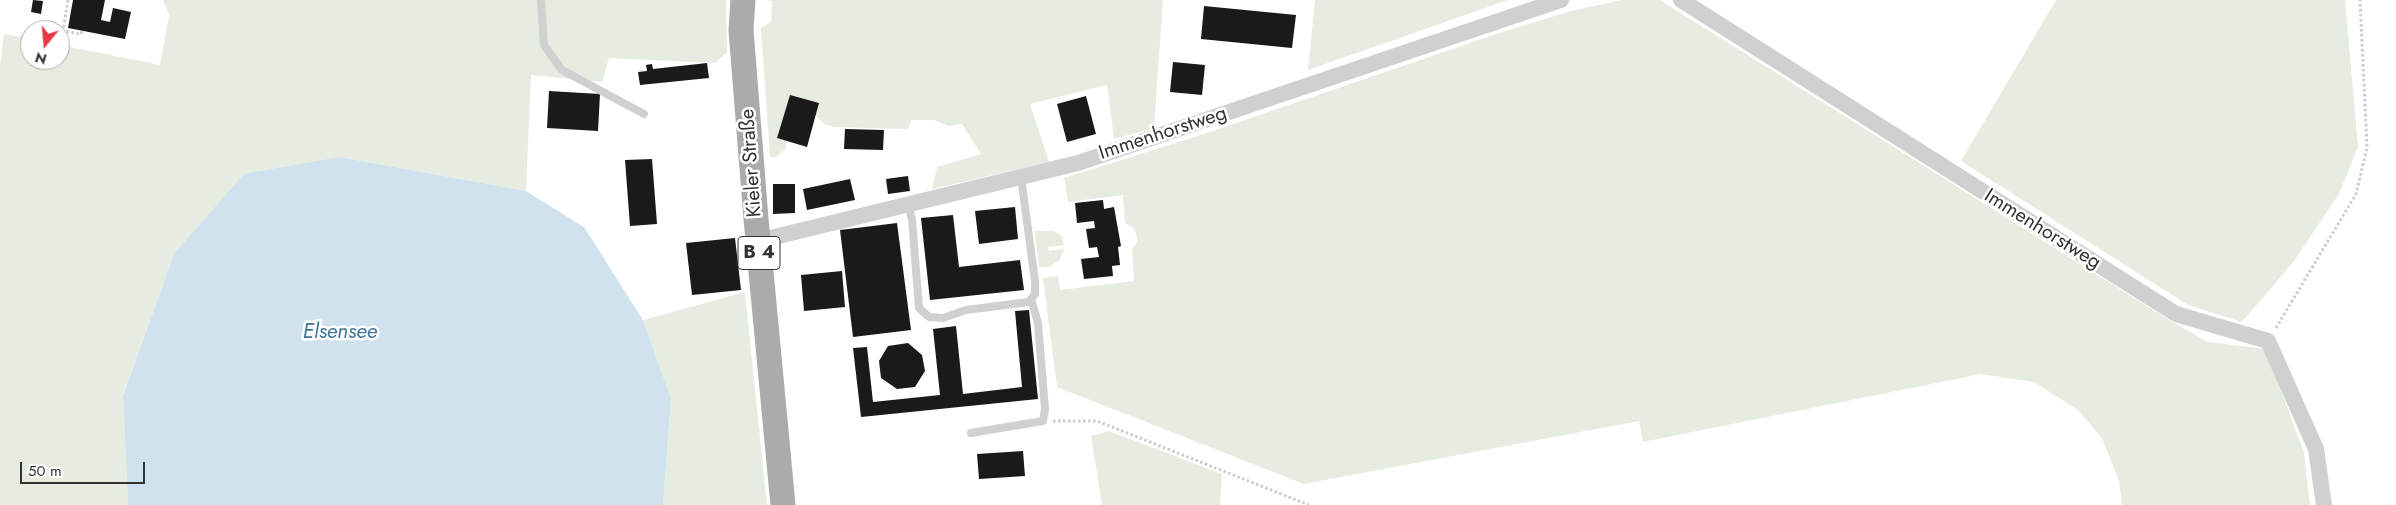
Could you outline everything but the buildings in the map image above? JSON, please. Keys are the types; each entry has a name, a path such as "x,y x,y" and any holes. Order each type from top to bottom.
{"main road":[{"name":"Kieler Straße","path":"743,0 741,30 758,241 783,505"}],"street":[{"name":"Immenhorstweg","path":"758,241 1087,160 1561,0"},
{"name":"Immenhorstweg","path":"1681,0 2176,314 2268,341"},
{"path":"2268,341 2316,449 2324,505"}],"lane":[{"path":"541,0 544,45 562,70 644,114"},
{"path":"908,204 912,220 919,308 929,316 943,318 966,310 1029,302 1035,294 1035,281 1021,177"},
{"path":"971,433 1043,421 1045,409 1038,323 1031,299"}],"path":[{"path":"68,0 63,30 81,34 82,30"},
{"path":"2268,341 2356,194 2366,148 2360,0"},
{"path":"1043,421 1097,421 1309,505"}],"shaded area":[{"path":"163,0 726,0 727,52 715,63 609,58 602,82 531,75 526,191 340,157 174,254 123,394 128,505 0,505 0,66 4,34 20,37 20,70 70,70 70,47 160,65 169,15"},
{"path":"767,0 1163,0 1154,128 1114,139 1107,85 1030,104 1049,162 932,189 937,167 981,154 962,124 949,126 934,120 911,120 908,129 833,127 824,124 816,115 819,103 790,95 777,138 787,141 785,150 774,158 770,157 761,28 771,22 772,1"},
{"path":"1315,0 1508,0 1308,70"},
{"path":"1622,0 1660,0 2169,320 2208,342 2266,349 2304,453 2310,505 2122,505 2119,481 2102,438 2078,410 2034,382 1981,374 1643,442 1639,421 1304,484 1057,387 1043,278 1058,276 1060,290 1134,281 1132,249 1138,241 1134,228 1125,223 1123,195 1068,202 1064,178 1207,133 1505,31 1571,11"},
{"path":"2056,0 2345,0 2358,147 2339,194 2294,261 2242,322 2188,305 1961,161"},
{"path":"1035,231 1053,231 1061,235 1064,245 1048,247 1049,251 1064,249 1060,260 1049,267 1039,267"},
{"path":"745,292 767,505 663,505 671,398 643,320"},
{"path":"1109,431 1222,474 1220,505 1102,505 1091,436"}],"water":[{"name":"Elsensee","path":"340,157 526,191 584,227 643,320 671,398 663,505 128,505 123,395 174,254 244,174"}]}
